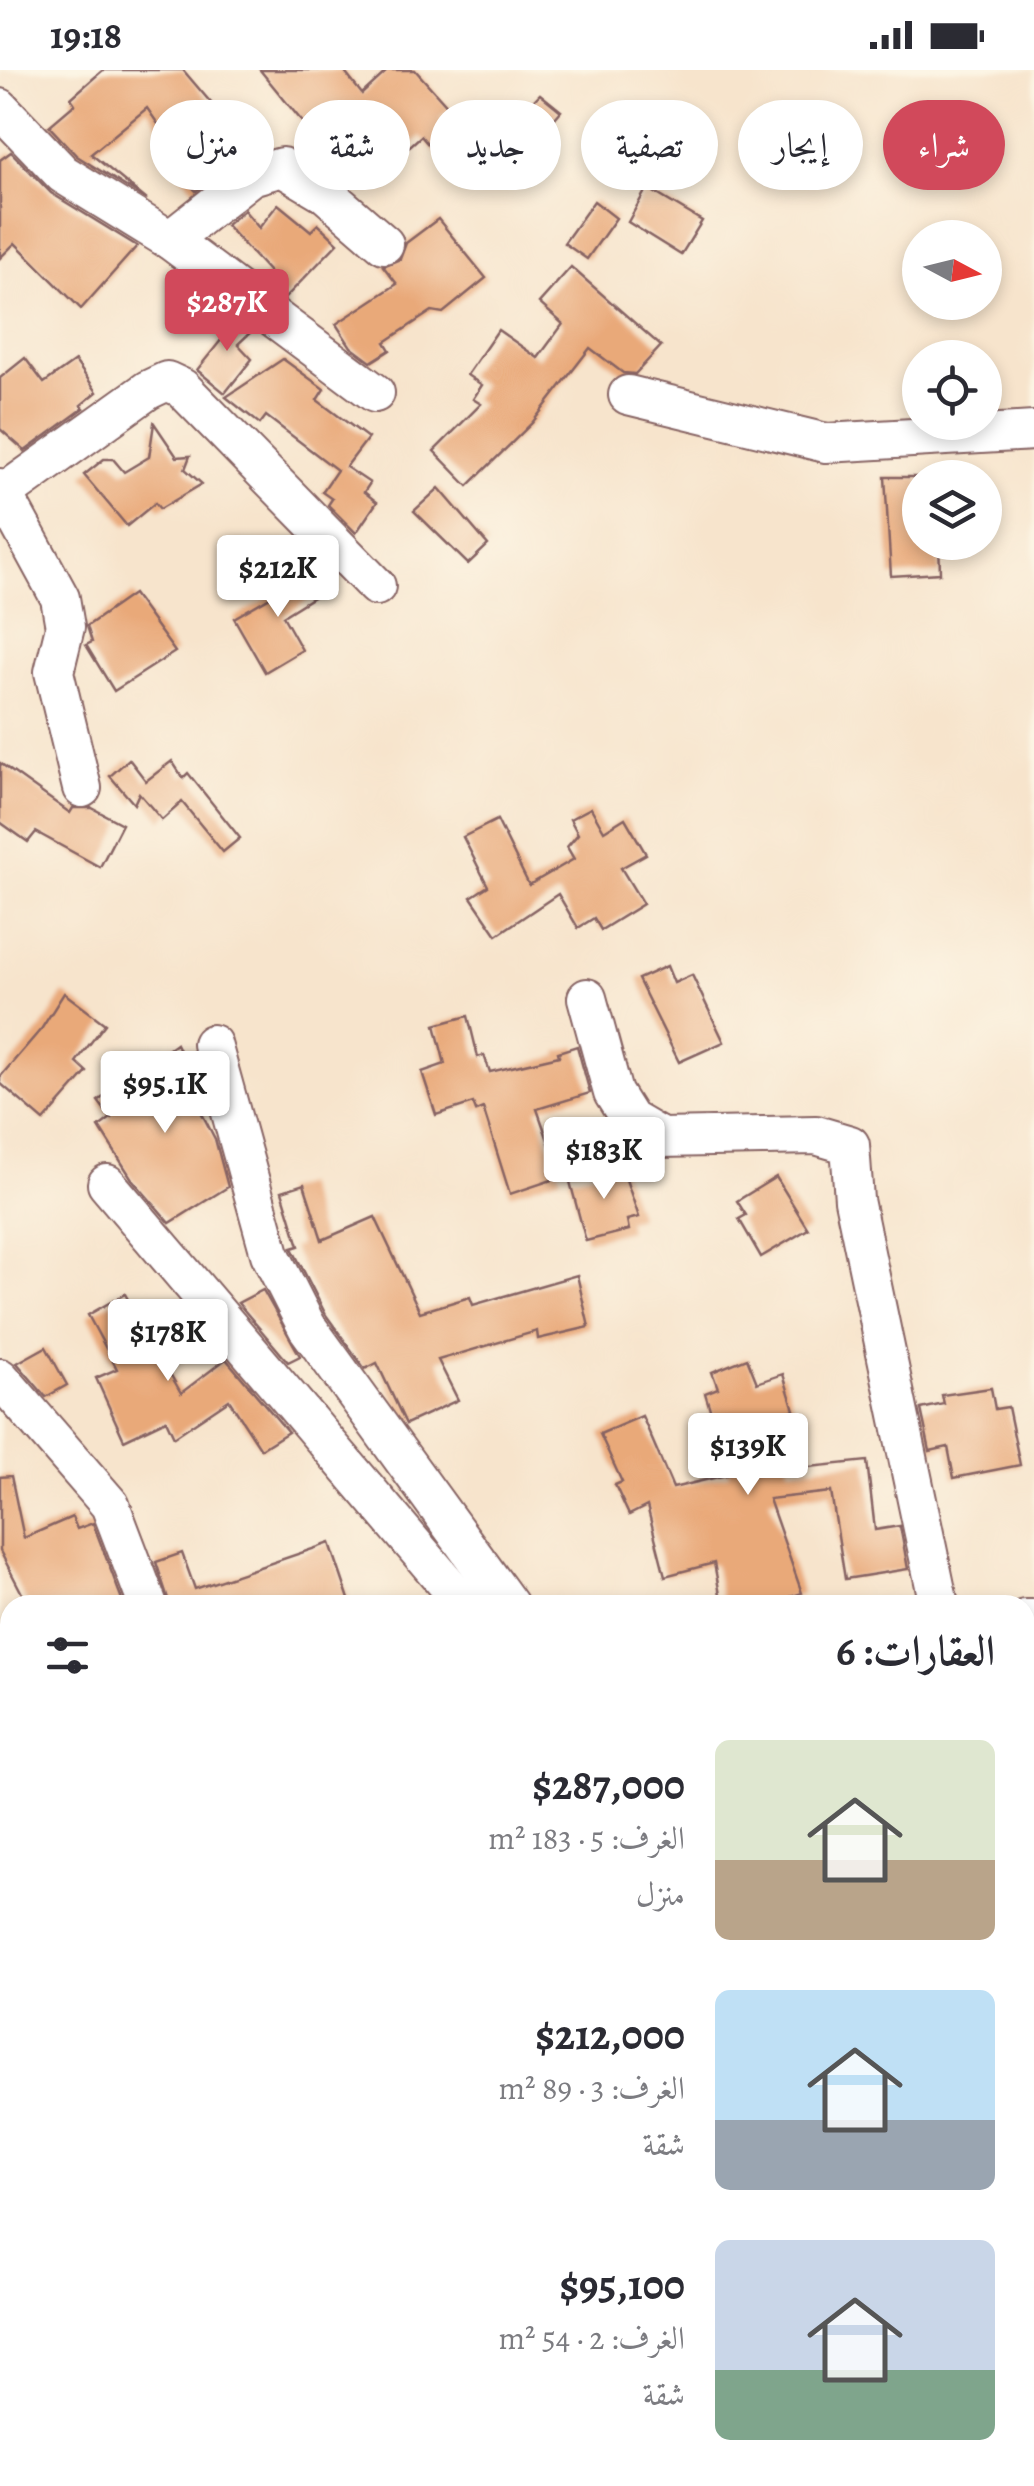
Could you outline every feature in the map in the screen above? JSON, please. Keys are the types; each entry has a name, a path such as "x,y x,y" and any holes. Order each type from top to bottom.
{"street":[{"path":"0,108 63,174 170,240 375,393"},
{"path":"170,240 252,176 282,168 324,192 384,244"},
{"path":"82,788 54,672 65,627 60,598 1,492 148,390 167,381 182,388 376,586"},
{"path":"628,395 826,442 1034,431"},
{"path":"587,998 612,1093 630,1120 661,1138 816,1136 850,1145 854,1200 937,1595"},
{"path":"212,1044 270,1254 307,1327 502,1595"},
{"path":"107,1184 456,1595"},
{"path":"0,1378 110,1505 144,1595"}],"building":[{"path":"103,70 183,70 209,100 150,100 150,112 147,108 91,154 147,200 77,156 49,126 75,104 71,98"},
{"path":"260,70 343,70 362,94 388,70 415,70 442,100 430,100 430,147 421,136 410,146 410,100 294,100 294,112"},
{"path":"11,152 51,193 137,246 81,309 15,243 0,258 0,160"},
{"path":"646,190 702,221 681,255 628,222"},
{"path":"594,201 616,218 587,259 564,243"},
{"path":"278,204 311,231 318,224 338,243 285,298 262,280 269,272 226,225 244,210 259,228"},
{"path":"438,219 486,278 443,313 432,311 385,342 390,350 371,362 351,347 336,324 397,284 383,266 400,259 406,243"},
{"path":"571,267 661,346 635,374 623,373 590,348 532,423 468,486 434,451 481,404 473,399 482,385 467,375 498,330 538,358 563,324 539,303"},
{"path":"228,312 253,330 238,344 252,359 225,393 197,370 226,334 216,326"},
{"path":"25,358 44,383 75,361 97,392 81,405 84,408 25,451 0,429 0,378"},
{"path":"283,359 324,389 317,400 368,438 346,467 370,483 364,492 377,502 356,533 328,505 332,499 322,492 337,470 266,416 260,424 226,397"},
{"path":"154,423 177,457 190,456 185,469 202,484 160,509 155,503 127,526 84,475 104,459 113,459 124,472 149,457"},
{"path":"885,477 902,477 902,560 940,560 940,573 891,576"},
{"path":"439,488 488,545 468,564 414,511"},
{"path":"311,565 326,589 283,616 302,650 265,672 234,618 287,587 284,582"},
{"path":"133,594 175,652 114,691 86,645 92,642 87,626"},
{"path":"129,759 146,781 172,761 183,778 188,773 240,838 223,852 182,802 162,820 139,793 134,804 110,776"},
{"path":"0,763 70,813 73,808 92,808 122,824 100,867 36,832 28,842 0,822"},
{"path":"591,808 604,831 625,818 646,854 621,868 643,904 601,930 594,918 578,928 558,894 497,935 471,897 488,886 463,837 497,820 529,885 574,859 567,847 578,834 570,819"},
{"path":"667,966 674,983 692,975 724,1042 679,1062 638,979"},
{"path":"64,993 105,1024 76,1062 87,1072 44,1121 0,1083 0,1077 42,1028"},
{"path":"468,1016 478,1057 484,1055 490,1072 559,1056 558,1052 577,1046 590,1093 537,1109 561,1177 510,1194 483,1108 476,1111 473,1103 436,1115 422,1072 445,1064 435,1025"},
{"path":"176,1044 204,1100 197,1104 215,1139 228,1187 170,1223 132,1179 99,1127 111,1118 98,1101"},
{"path":"621,1165 639,1217 627,1220 629,1230 586,1241 569,1178"},
{"path":"776,1177 808,1229 761,1257 739,1219 746,1215 737,1201"},
{"path":"304,1184 322,1240 375,1217 420,1312 470,1297 473,1305 577,1275 589,1327 538,1339 537,1331 438,1360 458,1400 406,1424 377,1363 365,1369 326,1315 292,1248 299,1246 282,1191"},
{"path":"263,1290 300,1356 288,1362 238,1303"},
{"path":"125,1294 181,1393 226,1359 288,1432 261,1449 229,1400 174,1437 166,1420 124,1440 96,1378 117,1369 88,1315"},
{"path":"46,1347 67,1385 46,1397 17,1363"},
{"path":"747,1358 757,1383 783,1374 794,1410 770,1417 790,1469 867,1461 875,1530 900,1526 908,1569 845,1579 831,1492 769,1499 802,1593 720,1595 714,1563 665,1576 647,1506 629,1515 615,1485 622,1482 600,1434 642,1416 673,1488 730,1474 705,1393 718,1388 712,1372"},
{"path":"991,1388 995,1409 1008,1407 1020,1465 954,1478 948,1447 930,1451 921,1409 944,1404 942,1395"},
{"path":"11,1476 24,1538 72,1517 77,1529 93,1523 120,1595 23,1595 0,1551 0,1477"},
{"path":"330,1543 348,1595 167,1595 156,1562 182,1553 195,1589"}]}
